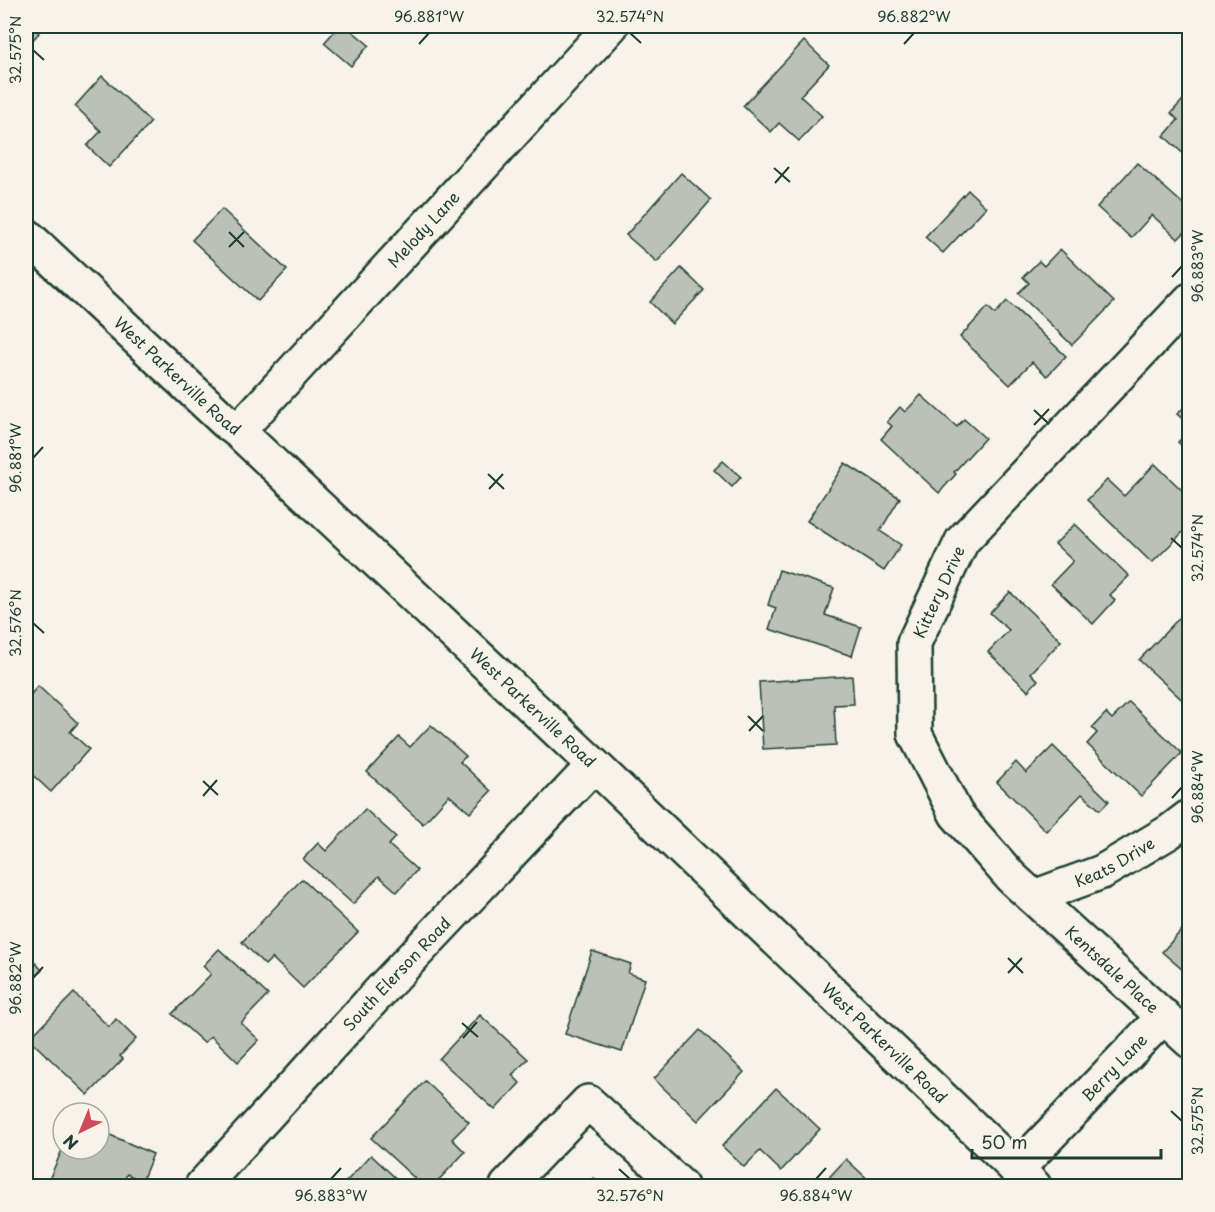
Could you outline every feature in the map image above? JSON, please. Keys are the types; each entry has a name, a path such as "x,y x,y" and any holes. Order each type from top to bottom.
{"street":[{"name":"Melody Lane","path":"238,432 610,26"},
{"name":"West Parkerville Road","path":"26,235 594,765 1025,1178"},
{"name":"Kittery Drive","path":"1034,897 1011,877 956,814 915,734 914,643 962,541 1190,300"},
{"name":"South Elerson Road","path":"202,1186 393,977 594,765"},
{"name":"Keats Drive","path":"1034,897 1102,872 1169,832 1190,816"},
{"name":"Kentsdale Place","path":"1034,897 1190,1041"},
{"name":"Berry Lane","path":"1025,1178 1164,1016"},
{"path":"507,1186 588,1102 681,1186"}],"building":[{"path":"26,26 31,26 39,33 26,47"},
{"path":"339,26 346,26 369,45 351,66 324,43"},
{"path":"804,41 829,65 800,96 822,116 799,141 779,123 771,132 743,106"},
{"path":"102,76 151,122 109,167 87,146 101,131 75,106"},
{"path":"1183,100 1190,106 1190,160 1164,136 1178,120 1171,113"},
{"path":"1137,163 1190,210 1190,227 1178,239 1152,215 1131,238 1097,207"},
{"path":"681,173 711,200 657,262 626,235"},
{"path":"968,190 986,207 943,253 925,237"},
{"path":"222,209 287,270 258,301 192,240"},
{"path":"1060,249 1114,302 1072,345 1018,293 1029,283 1023,277 1039,261 1044,266"},
{"path":"681,268 704,290 672,324 650,302"},
{"path":"1007,301 1066,356 1047,376 1032,362 1010,385 960,337 988,307 995,314"},
{"path":"921,395 957,427 964,419 985,438 954,472 956,474 939,493 881,439 892,426 887,422 900,407 905,412"},
{"path":"1190,402 1190,426 1177,414"},
{"path":"1190,430 1190,454 1178,442"},
{"path":"723,461 741,477 732,487 714,470"},
{"path":"845,463 900,498 880,531 901,545 884,571 807,521"},
{"path":"1155,464 1190,498 1190,525 1152,563 1087,500 1107,480 1124,496"},
{"path":"1075,524 1129,576 1110,595 1115,600 1093,624 1051,584 1073,561 1055,544"},
{"path":"779,570 834,588 825,615 861,627 852,656 769,629 776,608 768,605"},
{"path":"1010,592 1061,641 1031,673 1038,680 1028,691 988,652 1009,630 990,613"},
{"path":"1179,618 1190,628 1190,707 1139,660"},
{"path":"852,676 854,704 834,705 836,745 763,749 759,682"},
{"path":"38,686 78,723 70,732 89,749 51,792 26,769 26,760 33,752 26,745 26,698"},
{"path":"1129,702 1182,753 1141,796 1087,744 1097,733 1092,728 1106,713 1112,719"},
{"path":"431,725 466,756 460,762 491,791 470,813 449,795 423,824 367,772 399,737 410,747"},
{"path":"1053,746 1109,801 1100,810 1082,794 1046,831 997,782 1016,762 1026,773"},
{"path":"365,809 396,837 389,845 417,870 397,892 379,876 353,904 303,859 318,843 326,851"},
{"path":"302,879 358,932 303,988 272,958 265,965 242,942"},
{"path":"1190,921 1190,976 1162,952"},
{"path":"219,949 268,995 241,1023 259,1040 238,1062 211,1036 204,1043 172,1014 211,974 203,966"},
{"path":"592,951 631,964 628,973 645,979 622,1052 565,1034"},
{"path":"26,953 42,970 26,987"},
{"path":"74,993 109,1027 116,1019 136,1039 120,1056 123,1059 88,1095 29,1039"},
{"path":"480,1015 528,1059 512,1075 520,1083 495,1110 439,1059"},
{"path":"700,1030 744,1072 698,1121 654,1079"},
{"path":"425,1081 469,1122 452,1139 465,1152 433,1186 423,1186 371,1138"},
{"path":"776,1088 820,1129 781,1171 760,1151 744,1167 722,1146"},
{"path":"111,1135 153,1154 142,1181 127,1174 121,1186 46,1186 57,1161 111,1161"},
{"path":"371,1155 404,1186 342,1186"},
{"path":"846,1159 875,1186 821,1186"},
{"path":"594,1178 603,1186 586,1186"}]}
